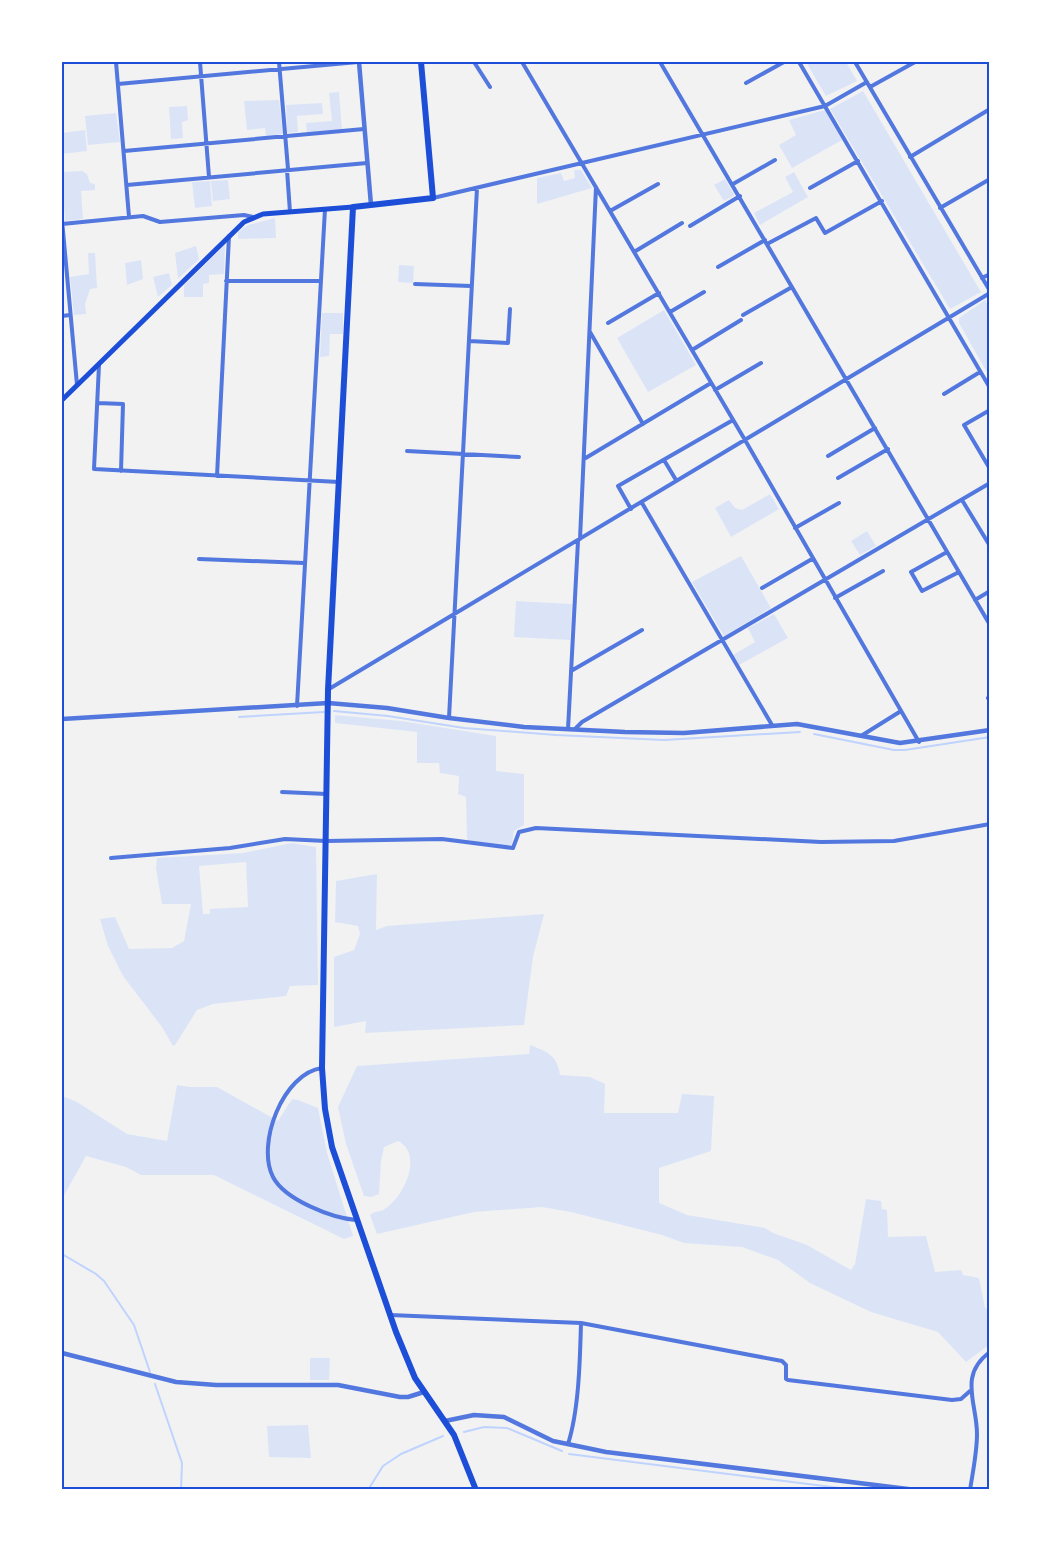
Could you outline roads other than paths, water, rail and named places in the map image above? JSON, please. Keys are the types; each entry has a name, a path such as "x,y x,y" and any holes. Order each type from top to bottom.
{"main road":[{"path":"62,400 230,235 253,217 433,198 421,62"},
{"path":"353,207 328,690 322,1068 325,1109 332,1146 356,1220 406,1358 424,1392 454,1435 476,1490"}],"street":[{"path":"116,62 129,217"},
{"path":"200,62 209,177"},
{"path":"279,62 290,212"},
{"path":"118,84 358,62 371,205"},
{"path":"474,62 490,87"},
{"path":"522,62 716,390 919,742"},
{"path":"660,62 990,625"},
{"path":"746,83 784,62"},
{"path":"799,62 990,388"},
{"path":"328,690 990,292 855,62"},
{"path":"870,87 915,62"},
{"path":"433,198 825,105 867,82"},
{"path":"910,157 990,109"},
{"path":"124,151 364,129"},
{"path":"733,184 775,160"},
{"path":"810,188 858,161"},
{"path":"128,184 367,163"},
{"path":"940,208 990,179"},
{"path":"610,211 658,184"},
{"path":"568,729 584,459 596,186"},
{"path":"449,718 477,188"},
{"path":"690,226 740,196"},
{"path":"718,267 816,218 825,233 882,201"},
{"path":"297,705 325,209"},
{"path":"62,224 143,216 160,222 244,215 253,217"},
{"path":"62,220 77,386"},
{"path":"634,252 682,224"},
{"path":"217,476 230,235"},
{"path":"982,278 990,274"},
{"path":"226,281 320,281"},
{"path":"415,284 471,286"},
{"path":"692,350 792,287"},
{"path":"670,312 704,292"},
{"path":"608,323 659,293"},
{"path":"469,341 508,342 510,309"},
{"path":"62,316 70,315"},
{"path":"590,331 643,424"},
{"path":"99,363 94,469 340,482"},
{"path":"716,390 761,363"},
{"path":"944,394 981,372"},
{"path":"584,459 711,383"},
{"path":"98,403 123,404 121,471"},
{"path":"990,410 964,425 990,469"},
{"path":"631,509 618,486 733,420"},
{"path":"828,456 876,428"},
{"path":"838,478 888,449"},
{"path":"407,451 519,457"},
{"path":"664,460 676,480"},
{"path":"575,730 582,722 990,483"},
{"path":"962,500 990,546"},
{"path":"795,528 839,502"},
{"path":"642,503 772,725"},
{"path":"947,552 911,572 922,591 959,572"},
{"path":"199,559 304,563"},
{"path":"762,588 812,560"},
{"path":"835,598 883,571"},
{"path":"975,600 990,591"},
{"path":"571,671 642,630"},
{"path":"62,719 328,703 575,730 675,733 772,725 807,726 893,743 919,742 990,730"},
{"path":"860,737 901,711"},
{"path":"282,792 327,794"},
{"path":"111,858 230,848 285,839 326,841 442,839 513,848 519,832 536,828 766,840 894,841 990,824"},
{"path":"322,1068 312,1070 302,1076 278,1107 273,1117 268,1146 270,1171 279,1185 310,1207 346,1220 356,1220"},
{"path":"390,1315 581,1323 782,1360 786,1365 786,1379 788,1380 952,1400 961,1398 970,1391"},
{"path":"568,1445 576,1403 581,1323"},
{"path":"970,1490 977,1426 970,1391 975,1368 990,1352"},
{"path":"62,1353 190,1384 338,1385 400,1397 424,1392"},
{"path":"445,1421 474,1415 504,1417 553,1441 606,1452 916,1490"}],"waterway":[{"path":"334,711 388,716 464,728 664,740 800,732"},
{"path":"239,717 324,712"},
{"path":"814,734 894,750 990,737"},
{"path":"62,1254 104,1281 134,1325 150,1372"},
{"path":"155,1384 182,1463 181,1490"},
{"path":"464,1432 484,1427 507,1428 562,1451"},
{"path":"368,1490 383,1466 401,1454 443,1436"},
{"path":"569,1454 856,1490"}]}
